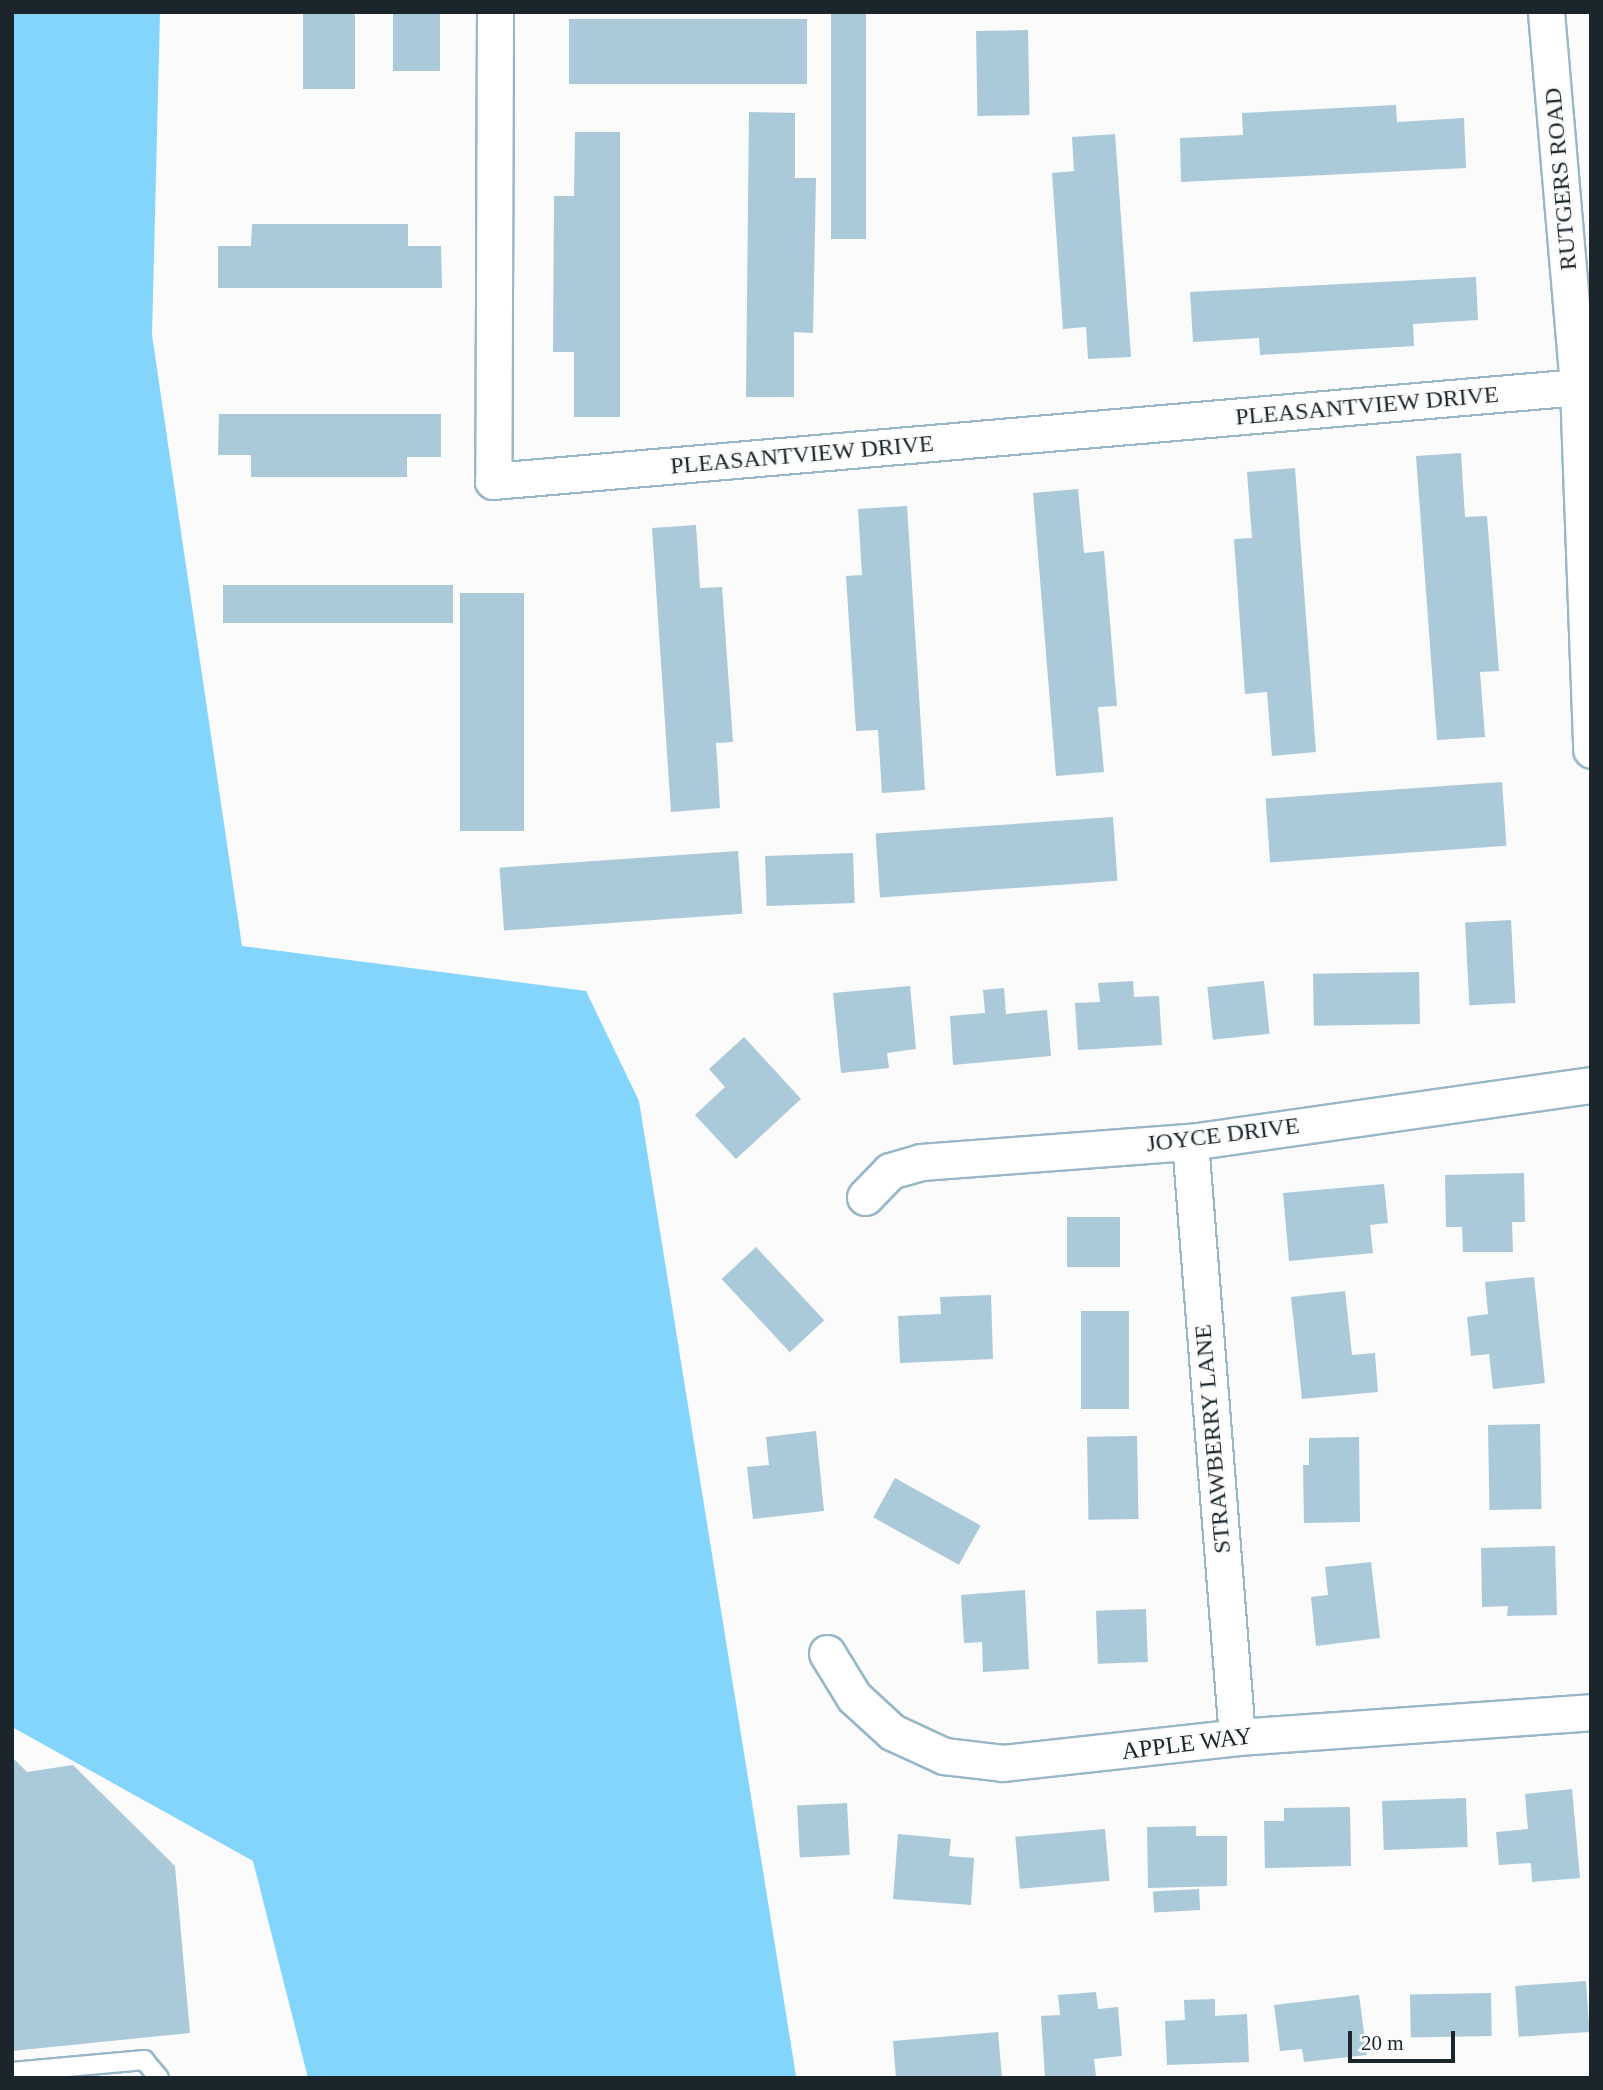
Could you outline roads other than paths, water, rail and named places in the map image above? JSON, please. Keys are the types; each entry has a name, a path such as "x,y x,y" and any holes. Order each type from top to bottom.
{"street":[{"name":"PLEASANTVIEW DRIVE","path":"495,12 493,481 1578,387"},
{"name":"RUTGERS ROAD","path":"1546,12 1578,387 1591,750"},
{"name":"JOYCE DRIVE","path":"865,1197 890,1171 922,1161 1190,1142 1591,1085"},
{"name":"STRAWBERRY LANE","path":"1190,1142 1237,1737"},
{"name":"APPLE WAY","path":"827,1653 854,1697 892,1732 944,1756 1003,1763 1237,1737 1591,1712"}],"lane":[{"path":"12,2072 144,2060 159,2078"}]}
